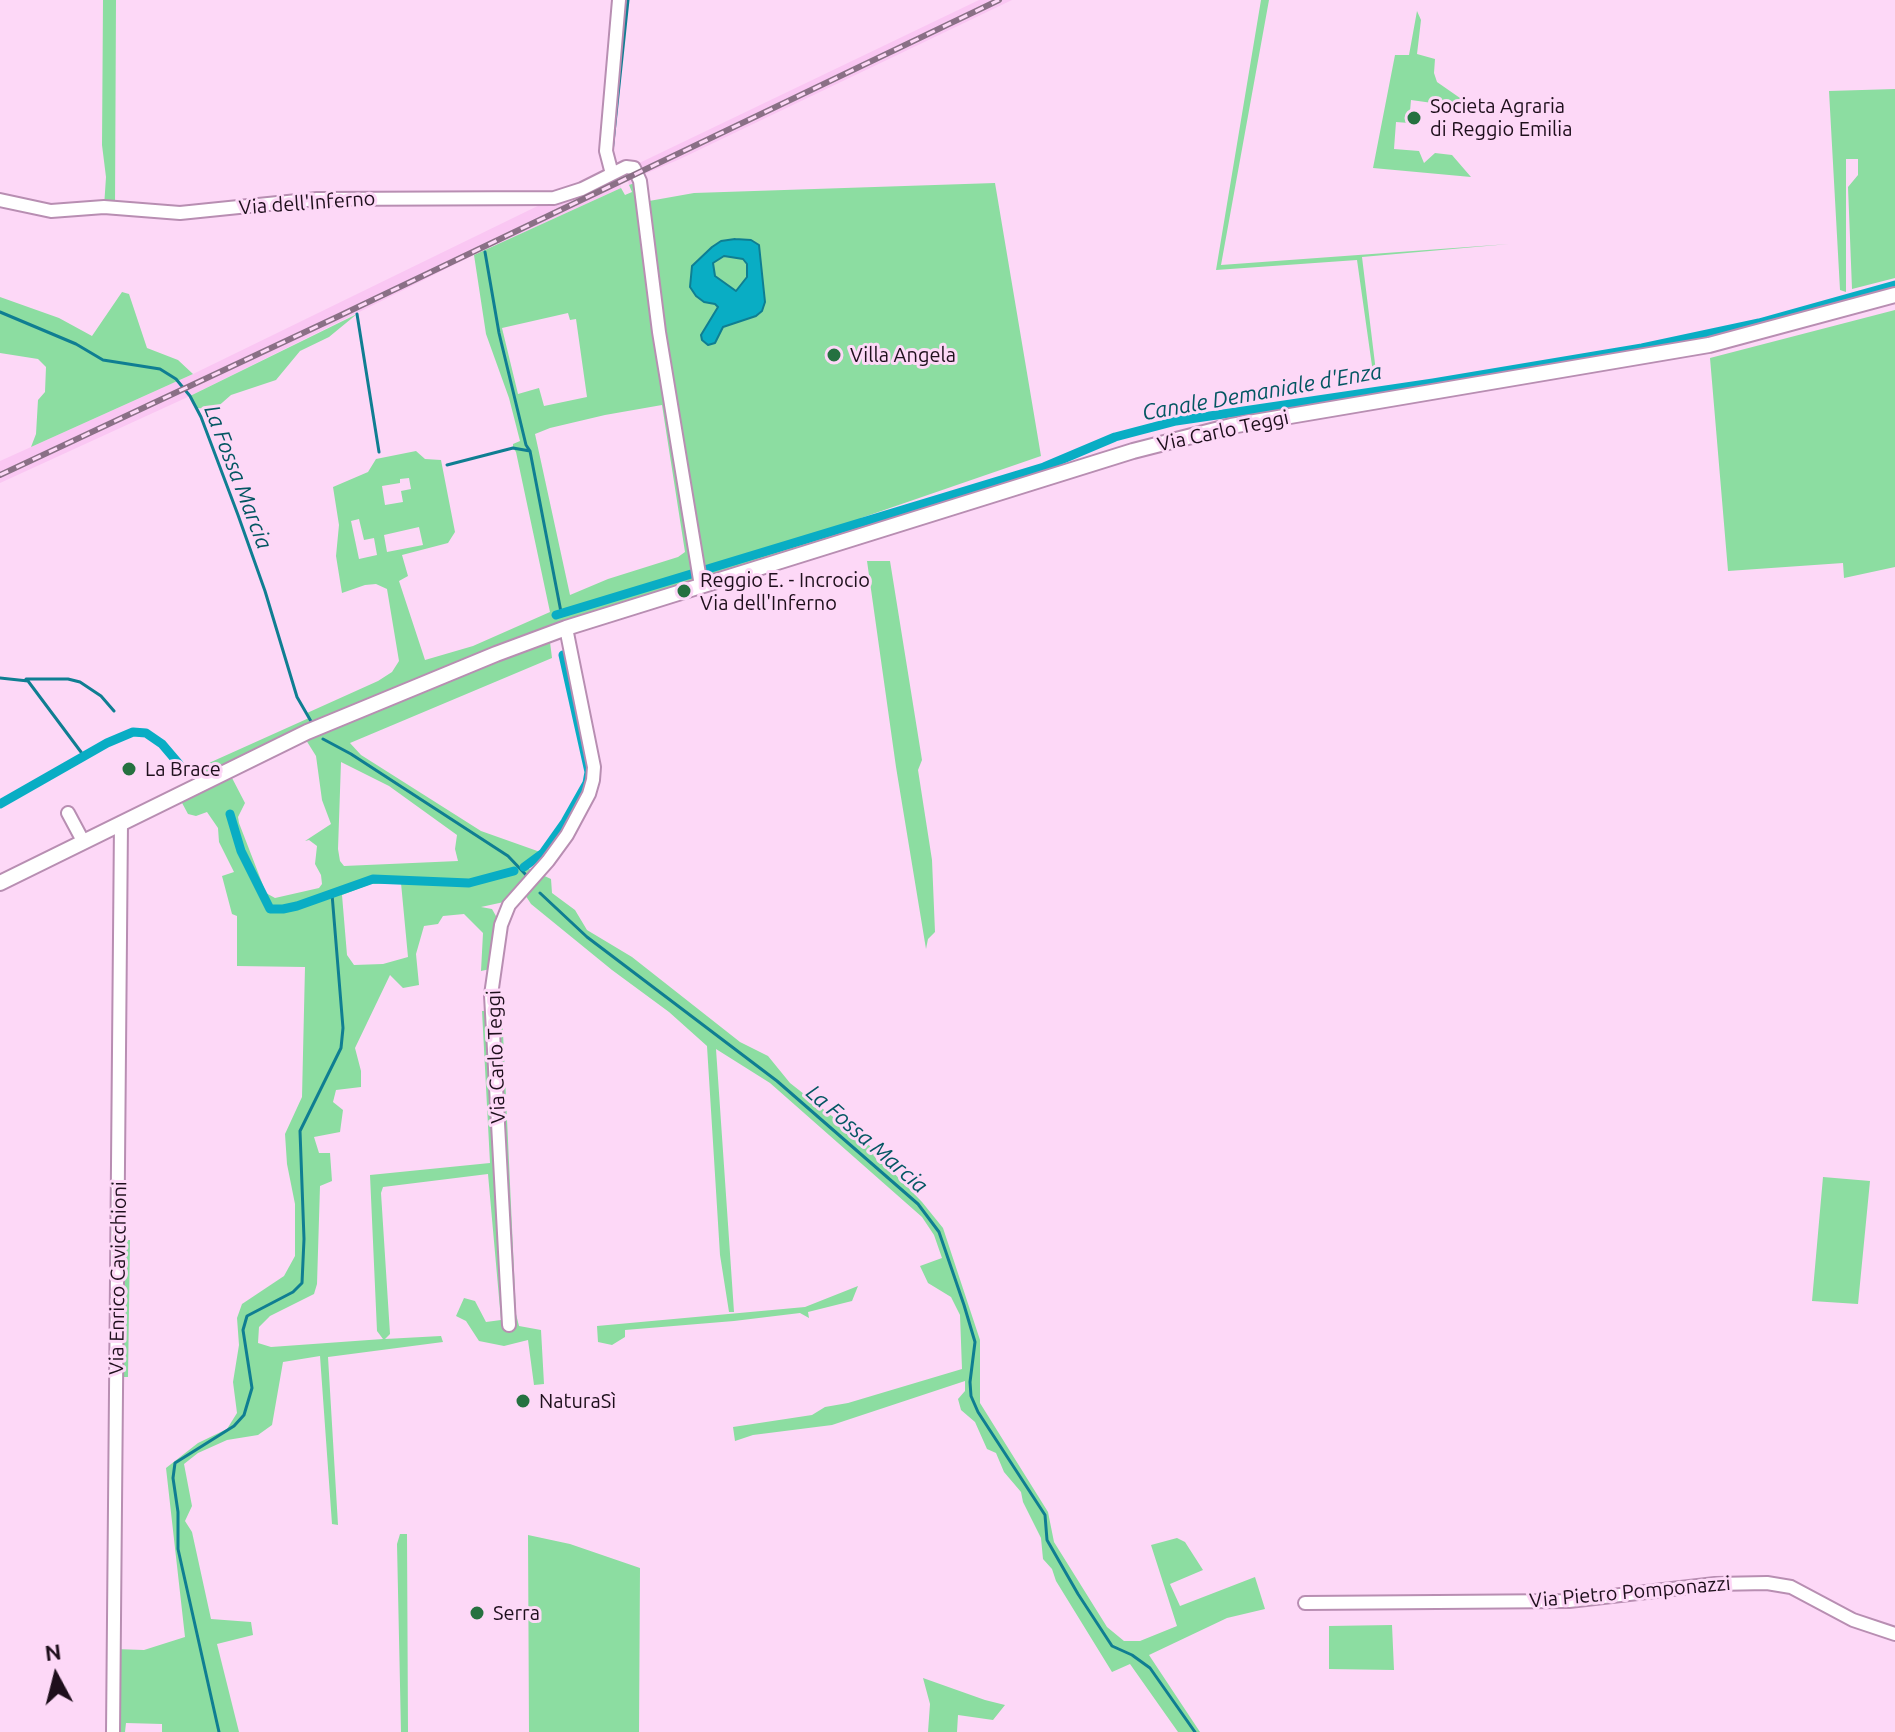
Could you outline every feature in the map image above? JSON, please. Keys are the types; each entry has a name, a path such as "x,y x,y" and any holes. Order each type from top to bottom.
{"main road":[{"name":"Via Carlo Teggi","path":"0,883 307,732 566,628 701,581 1180,438 1231,426 1709,345 1895,295"}],"street":[{"path":"619,0 606,155 612,174 630,167 639,176 659,332 701,581"},
{"name":"Via dell'Inferno","path":"0,200 51,211 104,207 180,213 317,199 554,198 612,174"},
{"name":"Via Carlo Teggi","path":"509,1325 491,995 501,925 509,905 567,835 593,780 594,767 566,628"},
{"path":"68,813 83,841"},
{"name":"Via Enrico Cavicchioni","path":"113,1732 121,823"},
{"name":"Via Pietro Pomponazzi","path":"1305,1603 1569,1601 1715,1584 1767,1583 1791,1587 1853,1620 1895,1634"}],"shaded area":[{"path":"979,0 1012,0 640,176 640,181 629,185 627,179 620,183 621,188 474,255 190,396 0,483 0,461 193,374 554,198 631,167"}],"green space":[{"path":"103,0 116,0 115,207 104,207"},
{"path":"1261,0 1269,0 1221,265 1509,244 1362,257 1377,380 1374,380 1357,260 1216,270"},
{"path":"1417,11 1421,20 1417,54 1435,59 1437,82 1460,98 1454,106 1411,100 1409,123 1396,122 1394,149 1419,151 1424,163 1435,153 1452,155 1471,177 1373,168 1395,55 1409,55"},
{"path":"1895,89 1895,278 1852,289 1848,187 1858,175 1858,159 1846,159 1846,292 1840,290 1829,91"},
{"path":"640,181 644,209 650,210 649,201 694,193 995,183 1041,456 861,518 861,526 854,531 553,624 554,633 210,780 200,767 309,718 307,713 378,681 392,672 399,661 387,589 376,584 342,593 336,556 339,525 333,487 368,472 376,459 416,451 425,459 441,460 455,532 448,543 402,555 408,576 399,581 425,660 473,646 550,612 513,448 513,444 520,441 509,398 486,334 474,255 621,188 625,195 632,192 629,185","holes":["568,313 570,320 576,319 587,397 544,406 539,388 518,394 502,328","662,405 685,552 570,595 535,434 605,415","409,478 411,489 401,491 403,502 385,505 382,486 400,483 400,479","359,519 364,540 374,538 377,555 359,559 351,521","419,527 423,545 387,552 384,535"]},
{"path":"122,292 129,294 147,348 178,360 193,374 31,447 36,434 38,400 45,392 46,367 38,359 0,353 0,297 59,318 92,336"},
{"path":"1895,310 1895,567 1844,578 1843,563 1728,571 1710,358"},
{"path":"357,314 329,337 300,351 276,380 231,395 215,409 196,408 190,396"},
{"path":"867,561 890,561 922,760 918,770 932,860 935,932 928,939 926,949 896,767"},
{"path":"550,642 552,658 350,743 361,755 481,831 543,853 525,867 551,879 552,893 575,910 587,930 632,957 740,1042 768,1056 790,1083 870,1146 877,1161 887,1166 922,1202 943,1228 980,1340 980,1403 1048,1512 1054,1542 1107,1627 1124,1641 1140,1641 1177,1626 1151,1545 1177,1538 1185,1542 1203,1570 1170,1584 1180,1606 1255,1577 1265,1609 1227,1618 1149,1655 1200,1732 1178,1732 1130,1664 1112,1672 1056,1581 1052,1569 1043,1559 1041,1538 1021,1492 1004,1472 996,1453 987,1449 975,1422 961,1410 958,1399 965,1391 965,1381 832,1425 753,1435 735,1441 733,1427 812,1415 825,1407 962,1369 960,1315 951,1297 928,1283 920,1266 942,1258 934,1235 922,1217 770,1083 716,1049 734,1312 729,1312 720,1255 707,1046 669,1012 531,904 522,890 513,900 481,907 492,909 501,925 495,968 481,971 483,933 464,914 443,916 438,924 424,926 416,954 419,985 403,988 390,975 355,1048 361,1071 361,1087 336,1090 333,1102 343,1110 340,1132 314,1137 319,1153 330,1153 332,1181 320,1186 317,1284 314,1294 270,1316 259,1327 258,1343 271,1347 383,1339 377,1331 370,1175 490,1163 482,1011 502,1011 516,1314 519,1326 541,1330 544,1384 534,1385 528,1340 504,1346 479,1341 466,1321 456,1316 464,1298 475,1301 486,1322 501,1320 488,1174 383,1187 390,1334 385,1339 441,1336 443,1342 328,1357 338,1525 332,1524 320,1356 283,1362 272,1425 258,1435 227,1440 198,1453 184,1464 192,1506 185,1521 192,1532 211,1619 251,1622 253,1635 217,1644 239,1732 162,1732 162,1724 126,1723 125,1732 113,1732 115,1649 144,1650 185,1637 166,1468 198,1443 227,1429 237,1413 233,1382 239,1345 237,1318 242,1304 284,1276 295,1256 295,1204 285,1134 302,1097 305,967 237,966 237,916 232,914 222,876 234,872 219,842 218,828 207,812 196,816 188,814 181,801 231,776 245,803 238,817 239,823 266,893 275,898 319,888 322,884 315,864 317,846 309,840 305,841 331,824 322,800 316,756 306,740 424,690","holes":["341,762 389,786 457,835 455,849 458,861 344,866 338,849","401,883 408,957 383,964 354,965 347,955 342,895 371,884"]},
{"path":"1823,1177 1870,1181 1858,1304 1812,1301"},
{"path":"118,1240 130,1240 128,1377 117,1377"},
{"path":"858,1286 852,1301 808,1312 809,1318 800,1313 625,1330 625,1337 612,1345 598,1342 597,1326 805,1307"},
{"path":"400,1534 407,1534 408,1732 401,1732 397,1544"},
{"path":"528,1535 570,1544 640,1568 639,1732 529,1732"},
{"path":"1392,1625 1394,1670 1329,1669 1329,1626"},
{"path":"923,1678 1005,1705 993,1720 958,1715 957,1732 928,1732 930,1704"}],"water":[{"path":"751,240 759,245 765,302 756,316 723,327 715,343 708,345 701,335 718,307 704,302 690,287 692,266 721,241","holes":["724,256 743,259 747,264 747,277 736,291 715,276 713,263"]}],"waterway":[{"path":"612,152 628,0"},
{"path":"485,252 499,333 530,451"},
{"name":"Canale Demaniale d'Enza","path":"556,615 1044,467 1115,437 1176,421 1642,348 1759,323 1895,285"},
{"name":"La Fossa Marcia","path":"0,312 76,344 103,360 160,369 176,379 190,396 238,515 297,697 312,723"},
{"path":"357,314 379,452"},
{"path":"447,465 513,448 530,451 561,612"},
{"name":"Canale Demaniale d'Enza","path":"524,867 543,853 587,783 589,772 563,655"},
{"path":"0,678 28,681 81,752"},
{"path":"26,679 80,682 101,696 114,711"},
{"name":"Canale Demaniale d'Enza","path":"0,804 107,743 133,732 146,733 162,744 179,764"},
{"name":"La Fossa Marcia","path":"323,739 508,856 527,876"},
{"name":"Canale Demaniale d'Enza","path":"230,814 241,851 270,909 297,906 373,879 469,883 514,871"},
{"name":"La Fossa Marcia","path":"540,893 587,937 777,1081 918,1204 939,1232 975,1342 970,1382 971,1396 978,1412 1045,1515 1047,1540 1112,1646 1150,1668 1195,1732"},
{"path":"219,1732 178,1549 178,1512 173,1478 175,1463 234,1426 244,1415 252,1388 243,1330 247,1316 293,1292 302,1283 304,1239 300,1131 341,1048 343,1028 332,894"}],"railway":[{"path":"0,475 999,0"}],"place":[{"name":"Societa Agraria di Reggio Emilia","path":"1414,118"},
{"name":"Villa Angela","path":"834,355"},
{"name":"Reggio E. - Incrocio Via dell'Inferno","path":"684,591"},
{"name":"La Brace","path":"129,769"},
{"name":"NaturaSì","path":"523,1401"},
{"name":"Serra","path":"477,1613"}]}
